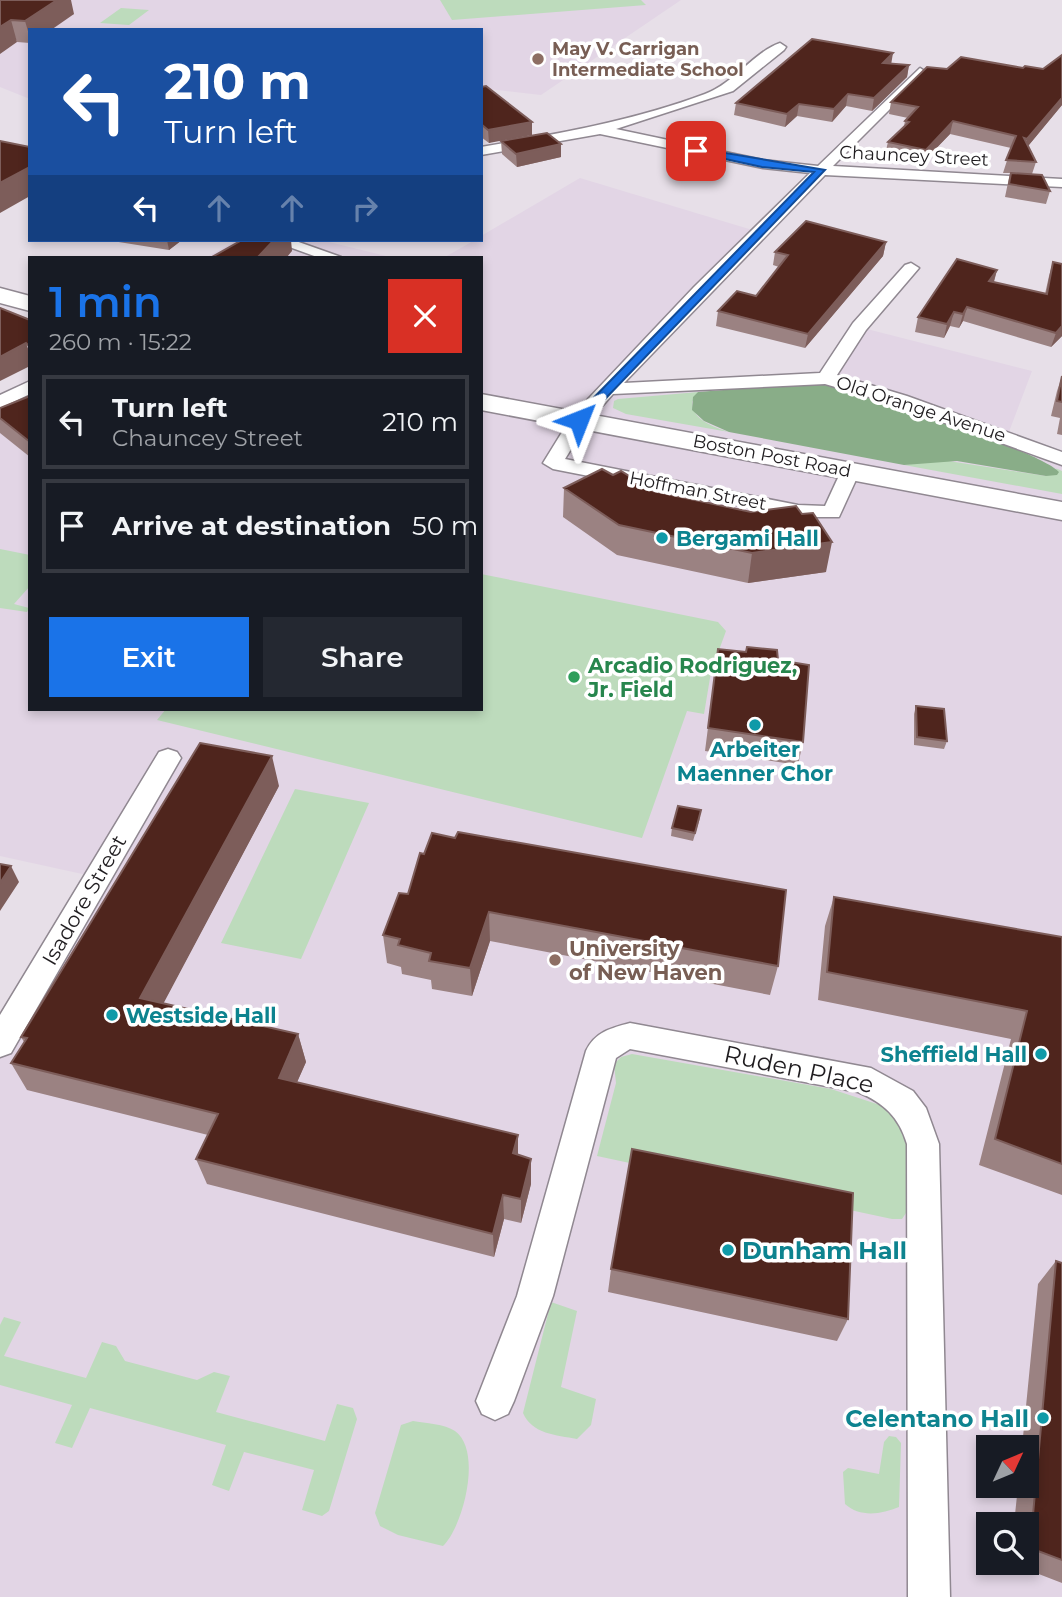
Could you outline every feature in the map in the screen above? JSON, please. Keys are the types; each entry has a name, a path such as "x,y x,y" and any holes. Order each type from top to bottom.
{"main road":[{"path":"0,295 28,303"},
{"name":"Boston Post Road","path":"483,402 1062,511"}],"street":[{"path":"483,151 600,130 709,97 729,88 780,47"},
{"name":"Hoffman Street","path":"850,471 832,513 798,511 552,463 579,420 701,291 920,72"},
{"name":"Chauncey Street","path":"600,130 744,161 820,170 1060,179"},
{"path":"284,242 329,256"},
{"path":"826,378 859,327 911,268"},
{"name":"Old Orange Avenue","path":"610,389 826,378 900,400 1062,459"},
{"path":"0,402 28,387"},
{"name":"Isadore Street","path":"0,1043 168,758"},
{"name":"Ruden Place","path":"495,1401 535,1296 602,1051 614,1041 630,1036 860,1078 884,1087 903,1101 918,1121 923,1144 929,1597"}],"shaded area":[{"name":"May V. Carrigan Intermediate School","path":"0,0 681,0 541,95 483,88 483,28 28,28 28,98 0,87"},
{"name":"University of New Haven","path":"580,178 759,232 610,388 825,378 859,327 1032,371 1007,437 1062,459 1062,1597 0,1597 0,1043 96,877 0,856 0,402 28,387 28,711 483,711 483,256 447,256 471,242 483,242 483,235"},
{"path":"233,242 329,242 386,256 329,256 318,253 312,256 209,256"}],"green space":[{"path":"440,0 641,0 646,5 452,20"},
{"path":"121,8 149,10 129,25 100,23"},
{"path":"801,384 829,386 915,412 1021,451 1059,472 1057,475 1046,476 957,461 904,465 729,432 704,421 692,410 693,397 698,392"},
{"path":"698,392 692,402 696,414 705,422 729,432 626,414 613,408 614,401 618,399"},
{"path":"942,460 1046,476 1057,469 1051,466 1062,471 1062,494 904,465"},
{"path":"0,549 28,555 28,588 14,604 28,608 27,612 0,608"},
{"path":"483,574 718,622 726,631 711,672 704,714 687,711 642,838 157,720 164,711 483,711"},
{"path":"295,789 369,803 301,959 221,943"},
{"path":"632,1054 831,1089 880,1105 900,1123 906,1136 906,1213 902,1219 892,1219 597,1156 616,1083 614,1064 621,1057"},
{"path":"551,1302 577,1311 561,1387 596,1399 591,1425 577,1439 553,1435 539,1429 527,1420 523,1413"},
{"path":"4,1317 21,1322 4,1356 86,1378 102,1342 116,1346 125,1361 197,1380 214,1372 230,1376 216,1412 325,1441 337,1404 353,1408 357,1419 329,1511 322,1516 302,1510 314,1470 244,1452 229,1491 212,1485 226,1445 90,1408 72,1448 55,1443 72,1405 0,1385 0,1325"},
{"path":"413,1421 440,1425 455,1431 463,1441 468,1455 469,1471 463,1507 443,1546 398,1535 380,1526 375,1513 401,1425"},
{"path":"889,1436 896,1437 901,1443 899,1507 871,1513 857,1511 845,1504 843,1472 848,1468 879,1474 884,1442"}],"building":[{"path":"0,0 57,0 25,21 11,20 0,27"},
{"path":"812,39 893,53 883,63 909,65 874,98 848,94 834,109 799,104 787,114 736,103"},
{"path":"1062,55 1062,98 1027,139 1024,138 1036,162 1006,160 1016,136 953,121 926,150 888,142 909,122 905,121 918,107 891,102 927,67 947,69 961,57 1043,69"},
{"path":"486,86 532,122 488,130 483,126 483,87"},
{"path":"547,133 561,144 516,154 501,141"},
{"path":"0,141 28,147 28,168 0,183"},
{"path":"1011,173 1042,175 1050,191 1009,184"},
{"path":"806,221 886,242 808,334 718,311 737,291 756,296 788,255 775,252"},
{"path":"238,242 272,242 259,256 214,256"},
{"path":"957,259 997,270 989,281 1047,294 1053,262 1062,264 1062,326 1056,333 967,307 963,314 954,312 947,324 918,317"},
{"path":"0,308 28,319 28,345 26,343 0,357"},
{"path":"1062,376 1062,402 1057,401"},
{"path":"28,397 28,440 0,418 0,408"},
{"path":"602,469 613,475 621,471 653,491 751,512 796,506 802,514 813,513 832,542 752,553 619,525 564,488"},
{"name":"Arbeiter Maenner Chor","path":"747,647 777,650 778,660 809,665 803,742 708,728 718,649 746,652"},
{"path":"916,706 944,709 947,741 917,737"},
{"name":"Westside Hall","path":"200,743 272,756 140,998 298,1034 279,1078 518,1135 513,1153 531,1159 521,1199 503,1195 493,1234 196,1159 218,1114 11,1063 27,1038 21,1037"},
{"path":"678,806 701,810 695,833 672,828"},
{"path":"458,832 786,890 778,966 489,912 470,968 429,961 431,953 398,945 400,939 383,935 399,893 408,894 420,853 424,854 432,833 455,838"},
{"path":"0,864 11,866 0,883"},
{"name":"Sheffield Hall","path":"834,897 1062,937 1062,1164 995,1139 1027,1011 827,972"},
{"name":"Dunham Hall","path":"632,1149 853,1193 848,1319 611,1269"},
{"path":"1056,1261 1062,1263 1062,1560 1039,1551 1039,1512 1033,1512 1035,1498 1040,1498 1040,1438"}],"place":[{"name":"May V. Carrigan Intermediate School","path":"538,59"},
{"name":"Bergami Hall","path":"662,538"},
{"name":"Arcadio Rodriguez, Jr. Field","path":"574,677"},
{"name":"Arbeiter Maenner Chor","path":"755,725"},
{"name":"University of New Haven","path":"555,960"},
{"name":"Westside Hall","path":"112,1015"},
{"name":"Sheffield Hall","path":"1041,1054"},
{"name":"Dunham Hall","path":"728,1250"},
{"name":"Celentano Hall","path":"1043,1418"}],"route":[{"path":"579,420 820,170 762,164 696,151"}]}
